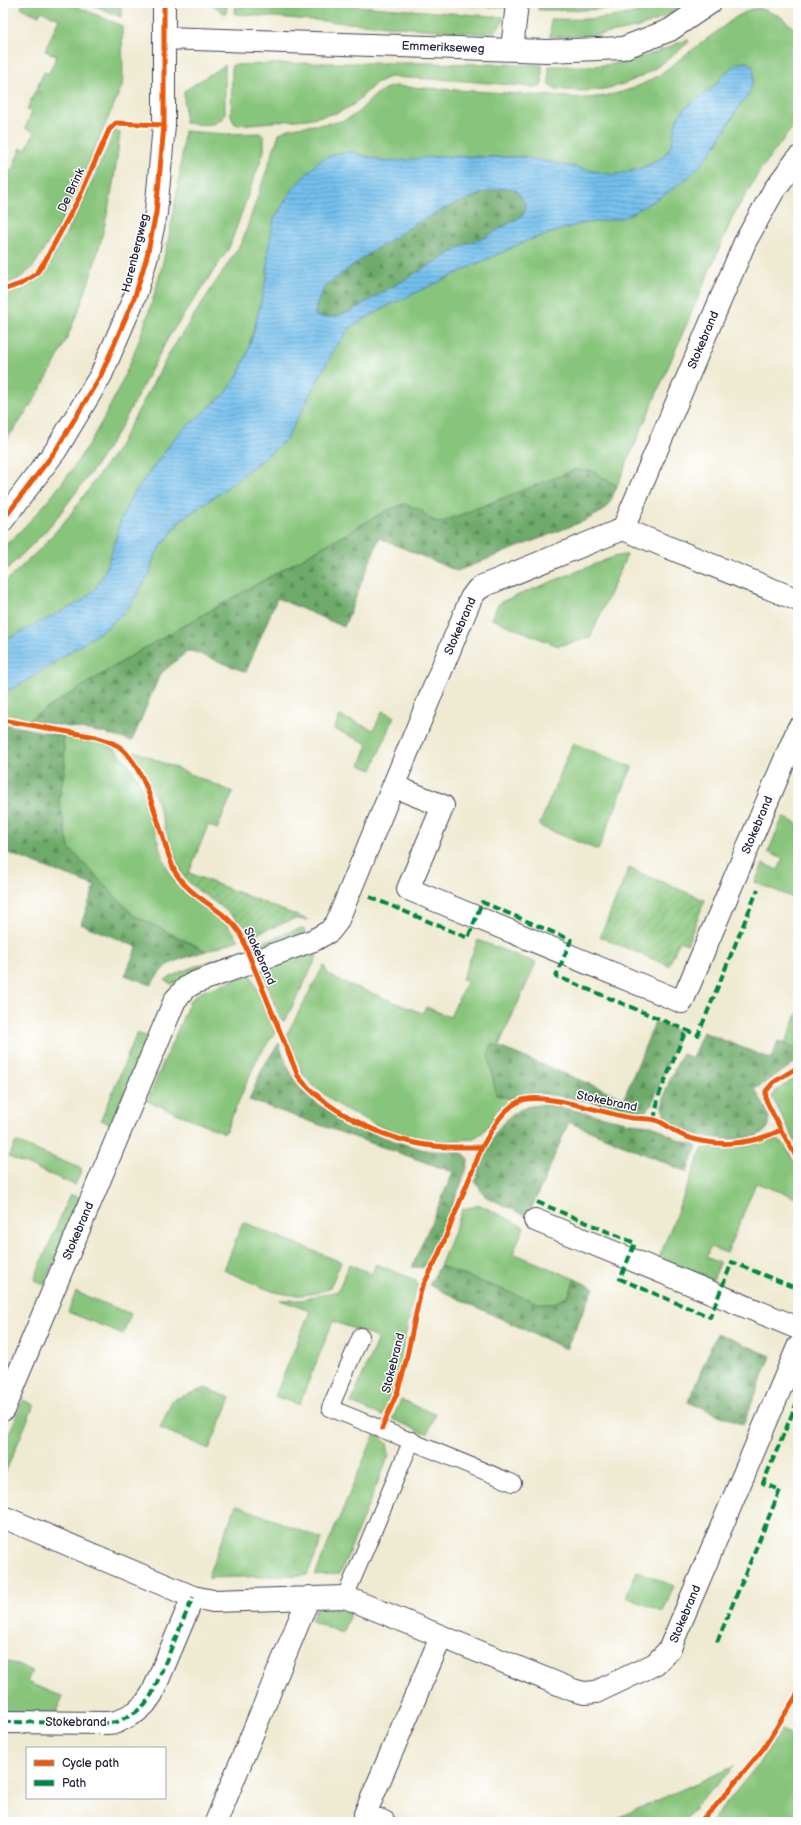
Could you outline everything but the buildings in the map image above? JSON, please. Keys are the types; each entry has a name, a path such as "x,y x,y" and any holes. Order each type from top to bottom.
{"street":[{"name":"Harenbergweg","path":"3,520 56,450 101,375 135,296 147,256 156,213 164,125 164,3"},
{"path":"512,49 517,3"},
{"name":"Emmerikseweg","path":"165,38 547,50 623,48 670,30 710,3"},
{"name":"Stokebrand","path":"3,1410 175,1000 187,986 314,940 330,931 336,922 394,786 471,598 476,590 623,529 745,242 774,190 798,158"},
{"path":"623,529 798,600"},
{"name":"Stokebrand","path":"394,786 443,806 408,889 682,1002 798,729"},
{"path":"535,1220 798,1328"},
{"name":"Stokebrand","path":"3,1517 193,1597 212,1600 345,1597 573,1690 584,1693 596,1692 655,1664 664,1656 674,1643 798,1348"},
{"name":"Stokebrand","path":"3,1722 107,1723 117,1722 132,1715 145,1704 152,1694 193,1597"},
{"path":"216,1822 309,1597"},
{"path":"384,1822 365,1814 441,1637"}],"lane":[{"path":"361,1336 330,1408 412,1440 514,1483"},
{"path":"345,1597 412,1440"}],"green space":[{"path":"23,3 69,3 122,26 123,84 59,225 32,268 20,278 3,285 3,202 9,188 4,186 12,168 17,170 18,168 13,166 21,148 26,150 34,132 25,128 32,112 27,110 35,91 40,94 41,92 36,90 44,72 49,73 57,56 45,51 59,19 41,11 39,16 21,8"},
{"path":"89,3 121,3 121,17"},
{"path":"211,3 227,3 226,13 223,13"},
{"path":"236,3 317,3 504,17 498,28 487,34 235,14"},
{"path":"439,3 505,3 505,8"},
{"path":"538,3 638,3 613,8 563,10 538,10"},
{"path":"662,3 688,3 655,21 639,27 605,34 550,37 551,19 594,19 622,15"},
{"path":"759,8 780,16 798,32 798,120 761,169 734,214 617,486 592,471 575,470 439,523 404,504 386,511 141,650 28,720 18,715 3,715 3,693 25,682 109,626 127,609 149,575 154,557 181,520 220,493 286,440 334,350 351,327 387,306 526,241 580,224 629,215 690,176 719,141 740,105 749,94 751,86 747,62 737,64 712,88 693,103 675,130 670,148 662,158 642,168 613,175 524,157 383,161 352,152 338,153 268,250 267,277 262,298 247,354 237,377 226,394 178,434 131,498 120,522 114,546 105,571 96,588 83,601 3,641 3,584 42,547 70,515 118,448 170,352 242,242 279,134 292,128 330,123 347,119 359,111 374,96 386,88 394,86 583,98 622,92 641,85 659,75 736,17 751,9"},
{"path":"687,39 689,42 669,59 647,73 623,84 610,88 586,91 554,89 549,86 549,66 591,66 616,64 667,48"},
{"path":"306,63 542,65 542,84 540,87 535,87 453,80 389,77 376,83 353,105 337,113 307,119 238,125 234,123 231,116 232,65"},
{"path":"225,65 225,114 222,119 213,124 202,125 185,123 184,91"},
{"path":"115,131 120,132 115,174 97,256 84,297 68,336 49,374 28,410 3,444 3,295 24,289 47,269 82,204"},
{"path":"184,131 227,134 260,133 264,136 264,151 229,248 168,338 122,425 95,467 43,534 3,573 3,547 44,506 79,460 108,410 132,357 152,302 167,245 178,188"},
{"path":"505,188 516,190 525,203 525,213 522,216 482,239 466,244 349,312 328,318 315,316 316,306 324,287 367,255 418,222 450,206 488,191"},
{"path":"575,470 592,471 617,486 609,504 598,514 584,521 457,571 379,538 344,627 277,598 246,672 192,651 188,651 160,674 132,741 99,732 28,720 141,650 386,511 404,504 422,510 426,518 439,523"},
{"path":"627,555 590,638 558,646 492,619 497,606 501,602 613,557"},
{"path":"382,711 394,716 372,770 360,765 368,744 334,729 340,716 374,730"},
{"path":"3,724 63,736 65,767 59,800 69,848 133,915 206,951 174,962 162,970 151,985 125,975 137,947 81,924 95,886 3,851"},
{"path":"63,736 102,743 117,751 124,759 142,788 162,855 178,886 190,897 216,915 230,928 239,940 206,951 133,915 69,848 59,800 65,767"},
{"path":"573,743 632,767 598,850 539,826"},
{"path":"135,751 233,792 217,829 208,825 189,873 184,877 174,855 155,796 136,758"},
{"path":"783,817 798,824 798,900 755,882 763,864 778,870 783,859 768,852"},
{"path":"629,868 705,900 687,944 679,941 669,966 600,937"},
{"path":"189,873 308,920 294,919 248,937 243,927 236,919 184,877"},
{"path":"298,929 304,929 305,933 255,953 252,946"},
{"path":"478,940 536,963 498,1047 492,1044 496,1095 514,1099 505,1105 482,1133 472,1139 440,1141 411,1138 379,1126 341,1107 312,1085 303,1074 287,1034 324,965 328,974 338,980 422,1013 426,1007 450,1017 467,981 462,979"},
{"path":"242,950 245,957 171,984 165,980 182,971"},
{"path":"312,950 317,957 286,1019 282,1022 260,968"},
{"path":"250,973 275,1032 256,1061 225,1133 147,1101 190,1001 197,994"},
{"path":"798,1012 798,1049 785,1044"},
{"path":"655,1022 680,1032 652,1104 646,1111 631,1112 584,1100 538,1093 520,1096 514,1099 496,1095 488,1054 492,1044 624,1098"},
{"path":"703,1032 771,1059 778,1041 798,1049 798,1061 755,1089 769,1116 769,1125 763,1133 751,1137 736,1139 718,1138 684,1131 672,1124 665,1117 663,1103 671,1076 682,1054 692,1058"},
{"path":"137,1033 148,1037 111,1124 101,1120"},
{"path":"279,1043 289,1070 298,1085 309,1097 323,1108 374,1134 409,1146 430,1151 451,1151 464,1154 466,1156 468,1164 466,1171 431,1260 424,1268 412,1267 453,1172 249,1100 263,1067"},
{"path":"798,1076 798,1147 772,1097 776,1091"},
{"path":"537,1105 551,1105 630,1123 652,1125 679,1140 697,1146 687,1172 569,1122 528,1217 485,1196 475,1181 490,1144 503,1123 512,1114 523,1108"},
{"path":"776,1139 784,1144 798,1167 798,1198 756,1183 727,1253 710,1247 706,1257 720,1263 713,1280 659,1258 702,1149 706,1147 741,1147"},
{"path":"16,1142 82,1169 75,1185 9,1157"},
{"path":"70,1194 80,1198 44,1285 34,1280"},
{"path":"480,1205 524,1227 513,1253 575,1279 568,1297 551,1304 538,1303 440,1266 463,1209"},
{"path":"243,1222 341,1262 330,1288 315,1293 301,1295 275,1292 224,1270"},
{"path":"349,1264 372,1274 376,1264 415,1280 418,1286 413,1299 395,1386 383,1416 351,1403 378,1338 333,1321 299,1405 275,1396 310,1311 280,1300 301,1300 338,1291"},
{"path":"440,1266 538,1303 551,1304 568,1297 575,1279 594,1288 566,1349 429,1285"},
{"path":"76,1292 131,1314 123,1334 68,1312"},
{"path":"717,1333 771,1356 743,1425 688,1402"},
{"path":"3,1359 12,1363 3,1384"},
{"path":"205,1388 231,1398 209,1449 160,1428 172,1400"},
{"path":"23,1400 34,1405 3,1478 3,1448"},
{"path":"401,1400 435,1414 428,1433 422,1432 392,1419"},
{"path":"375,1433 387,1443 389,1455 340,1574 315,1575"},
{"path":"236,1505 322,1539 307,1575 207,1578"},
{"path":"637,1571 674,1586 663,1612 626,1597"},
{"path":"316,1608 334,1608 351,1612 342,1633 311,1621"},
{"path":"3,1659 32,1671 27,1682 62,1697 57,1713 3,1713"},
{"path":"781,1730 798,1737 798,1822 711,1822 760,1762"},
{"path":"735,1766 696,1806 684,1822 608,1822"}],"water":[{"path":"743,62 752,65 754,74 747,97 738,108 705,160 691,175 669,192 629,215 618,219 580,224 526,241 387,306 351,327 334,350 286,440 220,493 180,520 154,557 149,575 127,609 109,626 25,682 3,693 3,641 82,601 96,588 105,571 114,546 120,522 131,498 178,434 226,393 237,377 247,354 267,277 268,250 274,219 294,187 320,160 338,153 352,152 383,161 440,156 524,157 613,175 638,169 656,161 666,154 671,145 677,120 684,110 709,91 729,69","holes":["505,188 516,190 525,203 525,212 522,216 482,239 466,244 349,312 328,318 315,316 316,306 324,287 367,255 418,222 450,206 488,191"]}],"marked path":[{"path":"370,897 468,938 482,902 571,940 556,976 698,1035 758,889"},
{"path":"654,1120 659,1095 686,1030"},
{"path":"537,1202 635,1243 620,1279 710,1317 732,1262 798,1289"},
{"path":"717,1642 780,1490 763,1483 798,1400"},
{"path":"3,1722 107,1723 117,1722 136,1712 145,1704 152,1694 193,1597"}],"cycle path":[{"path":"3,520 56,450 101,375 135,296 147,256 156,213 164,125 164,3"},
{"name":"De Brink","path":"3,290 20,284 36,274 45,261 79,198 109,130 116,123 164,125"},
{"path":"3,720 96,737 109,741 118,746 131,759 140,773 147,789 175,872 190,890 217,910 233,924 240,933 298,1076 321,1099 367,1127 384,1134 423,1145 482,1147 493,1127 502,1115 513,1105 520,1101 543,1099 574,1104 620,1116 655,1120 684,1136 708,1142 745,1142 758,1139 781,1130 798,1160"},
{"path":"781,1130 766,1100 766,1091 774,1082 798,1067"},
{"path":"382,1428 397,1393 404,1370 421,1290 438,1256 482,1147"},
{"path":"699,1822 713,1809 763,1749 798,1693"}]}
